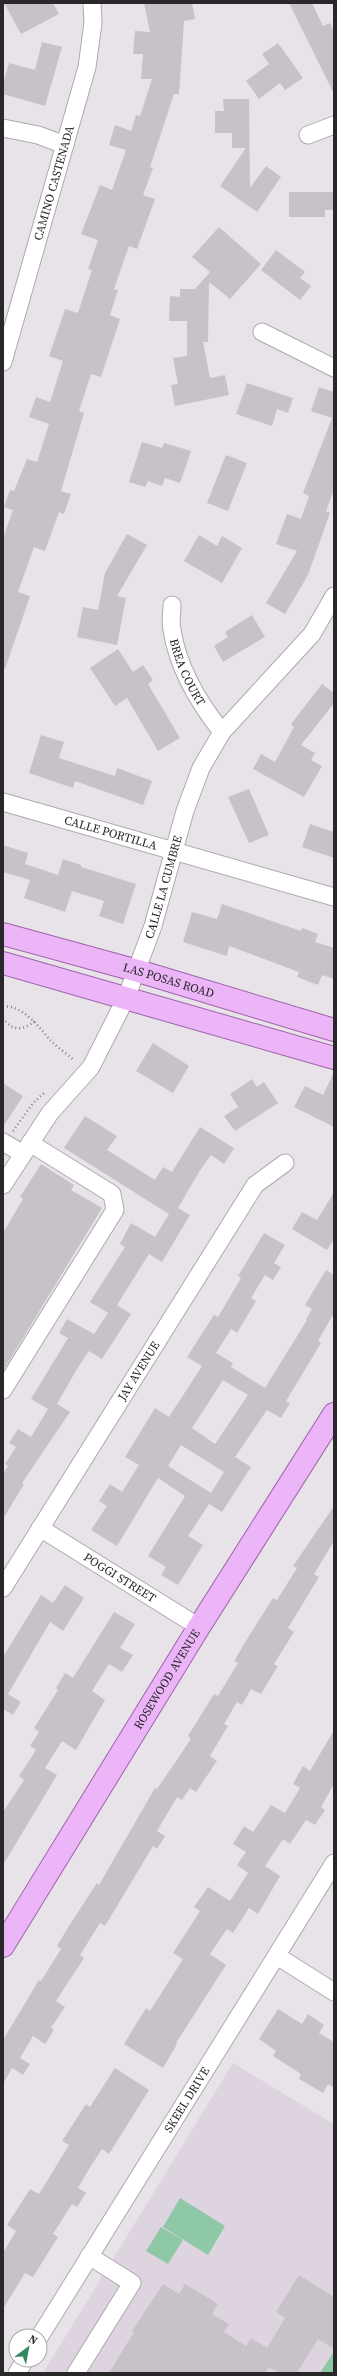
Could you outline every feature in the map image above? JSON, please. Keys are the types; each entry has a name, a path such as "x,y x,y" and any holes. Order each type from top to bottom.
{"main road":[{"name":"LAS POSAS ROAD","path":"3,934 138,971 334,1030"},
{"path":"3,963 334,1058"},
{"name":"ROSEWOOD AVENUE","path":"3,1946 199,1627 334,1414"}],"street":[{"name":"CAMINO CASTENADA","path":"3,362 65,144 90,48 92,3"},
{"path":"308,135 334,125"},
{"path":"3,128 38,135 65,144"},
{"path":"262,332 334,368"},
{"name":"CALLE LA CUMBRE","path":"3,1186 50,1113 91,1067 126,998 138,971 175,852 185,811 201,768 222,732 312,634 334,596"},
{"name":"BREA COURT","path":"172,605 171,629 188,682 207,714 222,732"},
{"name":"CALLE PORTILLA","path":"3,802 334,897"},
{"path":"3,1142 26,1149 112,1194 115,1210 3,1390"},
{"name":"JAY AVENUE","path":"3,1588 255,1185 285,1163"},
{"name":"POGGI STREET","path":"40,1528 199,1627"},
{"name":"SKEEL DRIVE","path":"45,2328 334,1863"},
{"path":"277,1956 334,1992"},
{"path":"76,2373 132,2283 89,2256"}],"path":[{"path":"3,1007 13,1008 35,1022 50,1040 74,1060"},
{"path":"3,1018 14,1029 28,1026 35,1022"}],"shaded area":[{"path":"233,2063 334,2124 334,2351 320,2373 43,2373 46,2368 48,2368 48,2365"}],"green space":[{"path":"180,2198 225,2226 208,2255 163,2227"},
{"path":"161,2227 183,2240 168,2264 146,2251"},
{"path":"334,2351 334,2373 320,2373"}],"building":[{"path":"4,3 53,3 59,14 21,34"},
{"path":"144,3 192,3 195,19 184,21 179,94 174,94 150,167 153,168 143,195 155,199 137,249 129,246 114,289 118,290 110,315 120,319 101,377 91,374 79,411 84,413 61,491 71,494 64,514 59,512 45,551 34,547 18,592 30,596 5,669 3,668 3,538 13,510 4,507 10,490 14,491 27,459 37,462 49,424 29,417 36,397 50,402 63,361 49,356 65,309 78,313 92,270 88,269 98,240 81,234 100,185 112,190 126,150 109,145 115,125 131,131 136,115 140,116 152,79 141,79 143,54 133,54 135,31 150,32"},
{"path":"289,3 312,3 323,26 330,23 334,32 334,94"},
{"path":"42,42 62,47 45,106 3,94 3,84 9,63 35,70"},
{"path":"278,43 303,78 285,90 280,83 259,99 246,81 269,64 262,54"},
{"path":"223,99 249,99 250,188 266,166 281,177 257,212 220,186 246,148 232,148 232,133 215,133 215,111 224,111"},
{"path":"289,192 334,192 334,210 325,210 325,217 289,217"},
{"path":"219,227 261,264 230,299 209,282 208,342 203,342 210,378 225,375 229,395 175,406 171,385 178,384 173,358 187,356 187,321 169,321 170,296 180,297 180,289 195,289 210,272 192,257"},
{"path":"276,250 305,272 300,278 311,286 300,300 261,270"},
{"path":"247,383 293,398 288,413 277,409 272,426 236,414"},
{"path":"319,387 334,392 334,490 326,511 330,513 308,575 285,614 266,603 297,551 276,544 287,514 301,519 309,496 303,493 332,418 311,411"},
{"path":"142,442 162,448 164,443 191,451 180,483 165,478 162,486 148,481 145,487 129,482"},
{"path":"226,455 247,463 228,511 207,503"},
{"path":"127,534 147,545 117,596 126,598 117,645 77,637 83,607 98,610 105,573"},
{"path":"199,535 217,546 222,536 242,548 222,583 184,561"},
{"path":"252,615 265,637 223,662 214,646 228,637 225,632"},
{"path":"118,649 133,672 143,665 153,680 148,684 180,738 158,751 127,698 115,706 90,668"},
{"path":"322,684 334,693 334,703 301,745 315,753 311,760 322,766 304,797 253,769 261,754 275,762 294,727 291,724"},
{"path":"41,735 64,742 59,758 115,776 117,768 152,781 143,805 75,781 73,788 29,773"},
{"path":"249,789 269,835 249,843 228,797"},
{"path":"310,824 334,832 334,858 302,847"},
{"path":"3,845 28,853 25,864 58,875 63,859 81,865 81,867 136,884 123,924 99,916 104,901 72,891 65,912 24,898 30,880 3,872"},
{"path":"222,904 301,931 302,928 318,934 315,942 334,948 334,979 322,975 318,985 297,977 299,972 229,946 227,956 183,942 192,912 217,919"},
{"path":"153,1043 189,1066 173,1093 136,1071"},
{"path":"334,1072 334,1127 294,1107 305,1086 323,1095"},
{"path":"252,1079 257,1087 264,1082 278,1103 235,1131 224,1116 238,1107 230,1094"},
{"path":"3,1083 23,1096 3,1127"},
{"path":"85,1116 117,1136 107,1150 155,1180 163,1167 172,1172 200,1127 234,1148 224,1164 211,1155 199,1172 178,1208 190,1215 162,1262 149,1254 117,1305 131,1314 102,1359 89,1351 77,1369 57,1404 70,1412 22,1483 24,1484 3,1519 3,1474 8,1466 5,1464 16,1447 9,1443 18,1429 31,1437 48,1409 31,1399 68,1338 59,1333 67,1319 94,1334 108,1313 90,1302 125,1247 120,1244 131,1223 155,1237 169,1214 64,1148"},
{"path":"41,1164 74,1185 71,1190 102,1208 3,1371 3,1233 23,1199 20,1197"},
{"path":"334,1192 334,1239 327,1250 292,1229 302,1212 317,1220"},
{"path":"264,1233 285,1245 274,1263 281,1267 273,1280 265,1275 251,1298 256,1301 237,1333 231,1329 216,1353 233,1363 231,1367 265,1388 307,1320 306,1319 312,1309 305,1305 326,1270 334,1275 334,1313 318,1341 321,1343 286,1401 290,1403 281,1418 267,1410 235,1457 251,1467 222,1512 209,1504 188,1536 203,1545 178,1585 161,1575 166,1567 148,1556 185,1496 158,1478 117,1546 91,1530 107,1506 99,1501 110,1484 122,1492 139,1465 125,1457 155,1408 169,1417 202,1366 187,1357 214,1315 218,1317 241,1278 238,1276","holes":["223,1380 248,1395 215,1444 192,1428","181,1445 224,1472 211,1493 168,1466"]},
{"path":"334,1506 334,1541 314,1574 319,1577 288,1628 294,1632 274,1664 278,1666 261,1694 251,1689 242,1705 237,1702 224,1724 228,1726 210,1756 217,1761 196,1792 190,1788 182,1800 177,1797 157,1831 165,1836 157,1849 153,1846 105,1926 100,1923 80,1955 84,1958 56,2001 65,2007 51,2028 54,2030 45,2044 33,2036 20,2058 30,2064 23,2075 12,2068 3,2084 3,2040 39,1980 41,1981 61,1949 57,1946 69,1926 97,1883 99,1885 155,1788 157,1789 191,1739 188,1736 214,1694 218,1696 238,1663 234,1661 249,1636 273,1598 277,1600 297,1568 293,1566"},
{"path":"65,1585 84,1598 63,1631 50,1622 8,1694 21,1702 13,1715 3,1709 3,1657 41,1595 53,1603"},
{"path":"114,1612 135,1624 120,1648 133,1655 122,1672 109,1664 92,1691 105,1700 76,1750 62,1741 45,1768 57,1775 3,1865 3,1812 24,1780 19,1776 36,1750 30,1746 39,1732 34,1728 58,1690 56,1688 65,1673 73,1678"},
{"path":"334,1730 334,1784 321,1807 325,1810 315,1825 306,1820 290,1844 283,1839 265,1866 280,1876 258,1914 249,1908 233,1933 227,1929 210,1954 226,1965 176,2043 177,2044 163,2068 124,2044 146,2008 150,2011 183,1959 173,1953 200,1911 194,1907 208,1887 230,1901 248,1873 237,1865 246,1852 233,1844 244,1826 253,1832 271,1805 285,1813 300,1788 293,1784 303,1766 310,1771"},
{"path":"278,2009 302,2024 308,2014 324,2025 319,2033 334,2042 334,2088 328,2084 323,2093 299,2079 301,2074 273,2056 276,2051 259,2039"},
{"path":"115,2068 149,2090 109,2154 102,2149 89,2169 78,2188 86,2193 77,2207 72,2204 53,2234 58,2237 33,2277 25,2273 3,2309 3,2253 16,2231 7,2225 30,2189 39,2194 69,2145 62,2141 86,2104 90,2107"},
{"path":"299,2275 334,2297 334,2349 318,2339 297,2373 279,2373 269,2367 265,2373 109,2373 134,2332 132,2331 163,2284 179,2294 185,2284 218,2304 212,2314 229,2324 224,2332 246,2346 251,2338 267,2348 285,2318 276,2312"}]}
